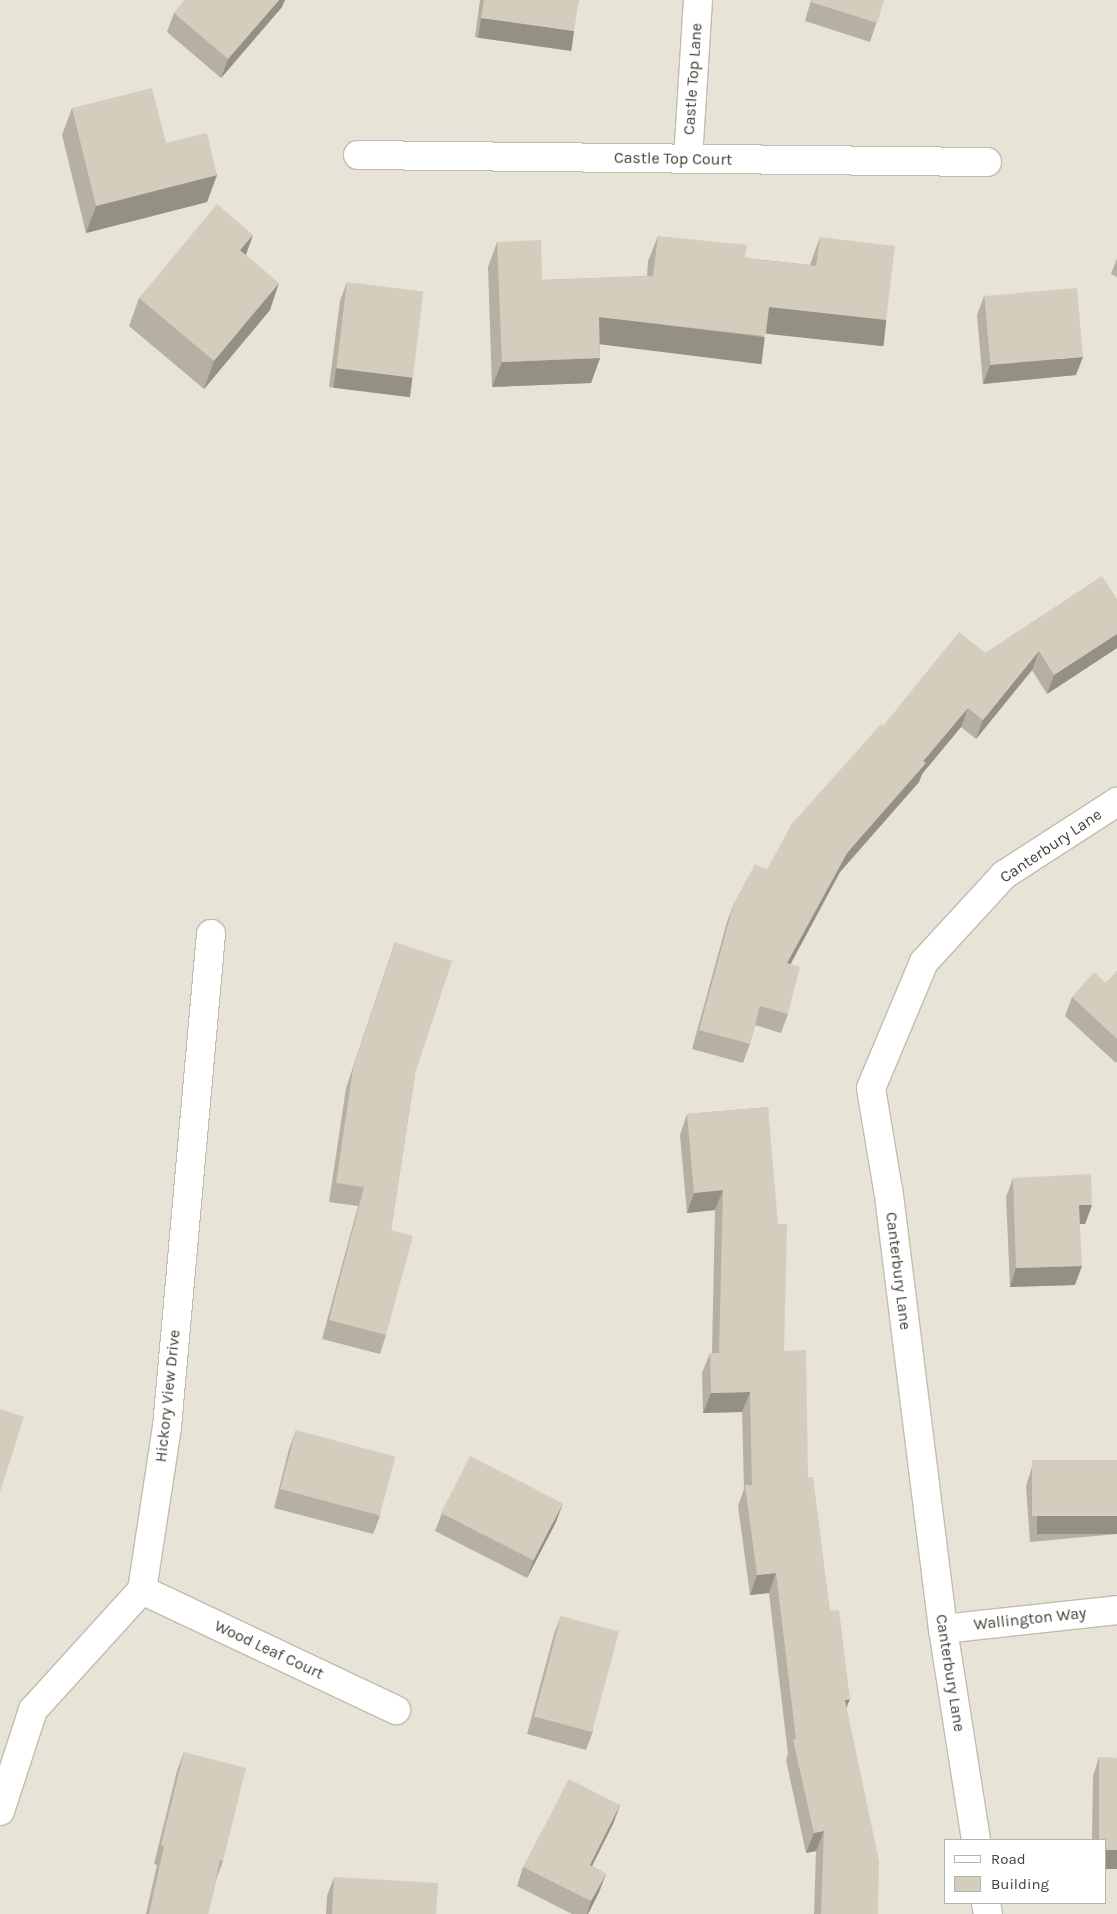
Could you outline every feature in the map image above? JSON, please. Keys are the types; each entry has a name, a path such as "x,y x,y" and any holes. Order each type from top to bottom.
{"street":[{"name":"Castle Top Lane","path":"688,159 698,0"},
{"name":"Castle Top Court","path":"358,155 988,162"},
{"name":"Canterbury Lane","path":"976,1839 942,1628 888,1190 871,1088 924,962 1004,875 1117,802"},
{"name":"Hickory View Drive","path":"142,1590 167,1427 211,934"},
{"name":"Wood Leaf Court","path":"142,1590 396,1710"},
{"path":"0,1811 33,1710 142,1590"},
{"name":"Wallington Way","path":"942,1628 1117,1610"}],"shaded area":[{"path":"0,0 1117,0 1117,1914 0,1914"}],"building":[{"path":"184,0 279,0 228,59 174,13"},
{"path":"484,0 579,0 574,31 481,18"},
{"path":"812,0 884,0 877,23 811,2"},
{"path":"152,88 166,143 207,133 217,175 96,206 72,108"},
{"path":"217,204 253,235 240,250 279,283 214,361 139,298"},
{"path":"658,236 747,245 745,258 816,266 820,237 895,246 886,320 769,307 765,336 599,317 600,358 502,362 497,242 541,240 542,280 653,276"},
{"path":"347,282 423,291 413,378 336,368"},
{"path":"1077,288 1083,357 990,365 984,296"},
{"path":"1102,576 1117,599 1117,634 1054,675 1039,651 983,720 968,708 923,761 926,763 847,853 787,963 800,967 788,1014 760,1006 750,1044 699,1030 734,903 755,864 767,870 791,825 881,724 883,726 959,632 985,653"},
{"path":"395,942 452,961 415,1074 391,1230 413,1236 386,1335 329,1320 364,1187 336,1183 353,1069"},
{"path":"1117,971 1117,1039 1072,997 1094,972 1106,983"},
{"path":"768,1107 778,1224 787,1224 784,1351 806,1350 808,1477 813,1477 830,1611 839,1610 850,1699 845,1700 879,1861 878,1914 821,1914 824,1831 814,1833 793,1740 796,1739 776,1573 757,1575 745,1485 752,1485 750,1392 711,1393 710,1353 719,1353 723,1190 694,1193 687,1114"},
{"path":"1091,1174 1092,1205 1079,1205 1082,1266 1016,1268 1013,1178"},
{"path":"0,1409 24,1417 0,1492"},
{"path":"296,1430 395,1457 380,1516 280,1489"},
{"path":"470,1456 563,1503 534,1560 441,1513"},
{"path":"1032,1460 1117,1460 1117,1516 1032,1516"},
{"path":"561,1616 619,1632 592,1732 534,1716"},
{"path":"184,1752 246,1768 223,1861 220,1860 208,1914 149,1914 164,1846 161,1845"},
{"path":"1099,1757 1117,1758 1117,1850 1107,1850 1107,1839 1099,1839"},
{"path":"569,1779 620,1805 590,1865 606,1874 591,1901 523,1867"},
{"path":"334,1877 438,1883 436,1914 332,1914"}]}
